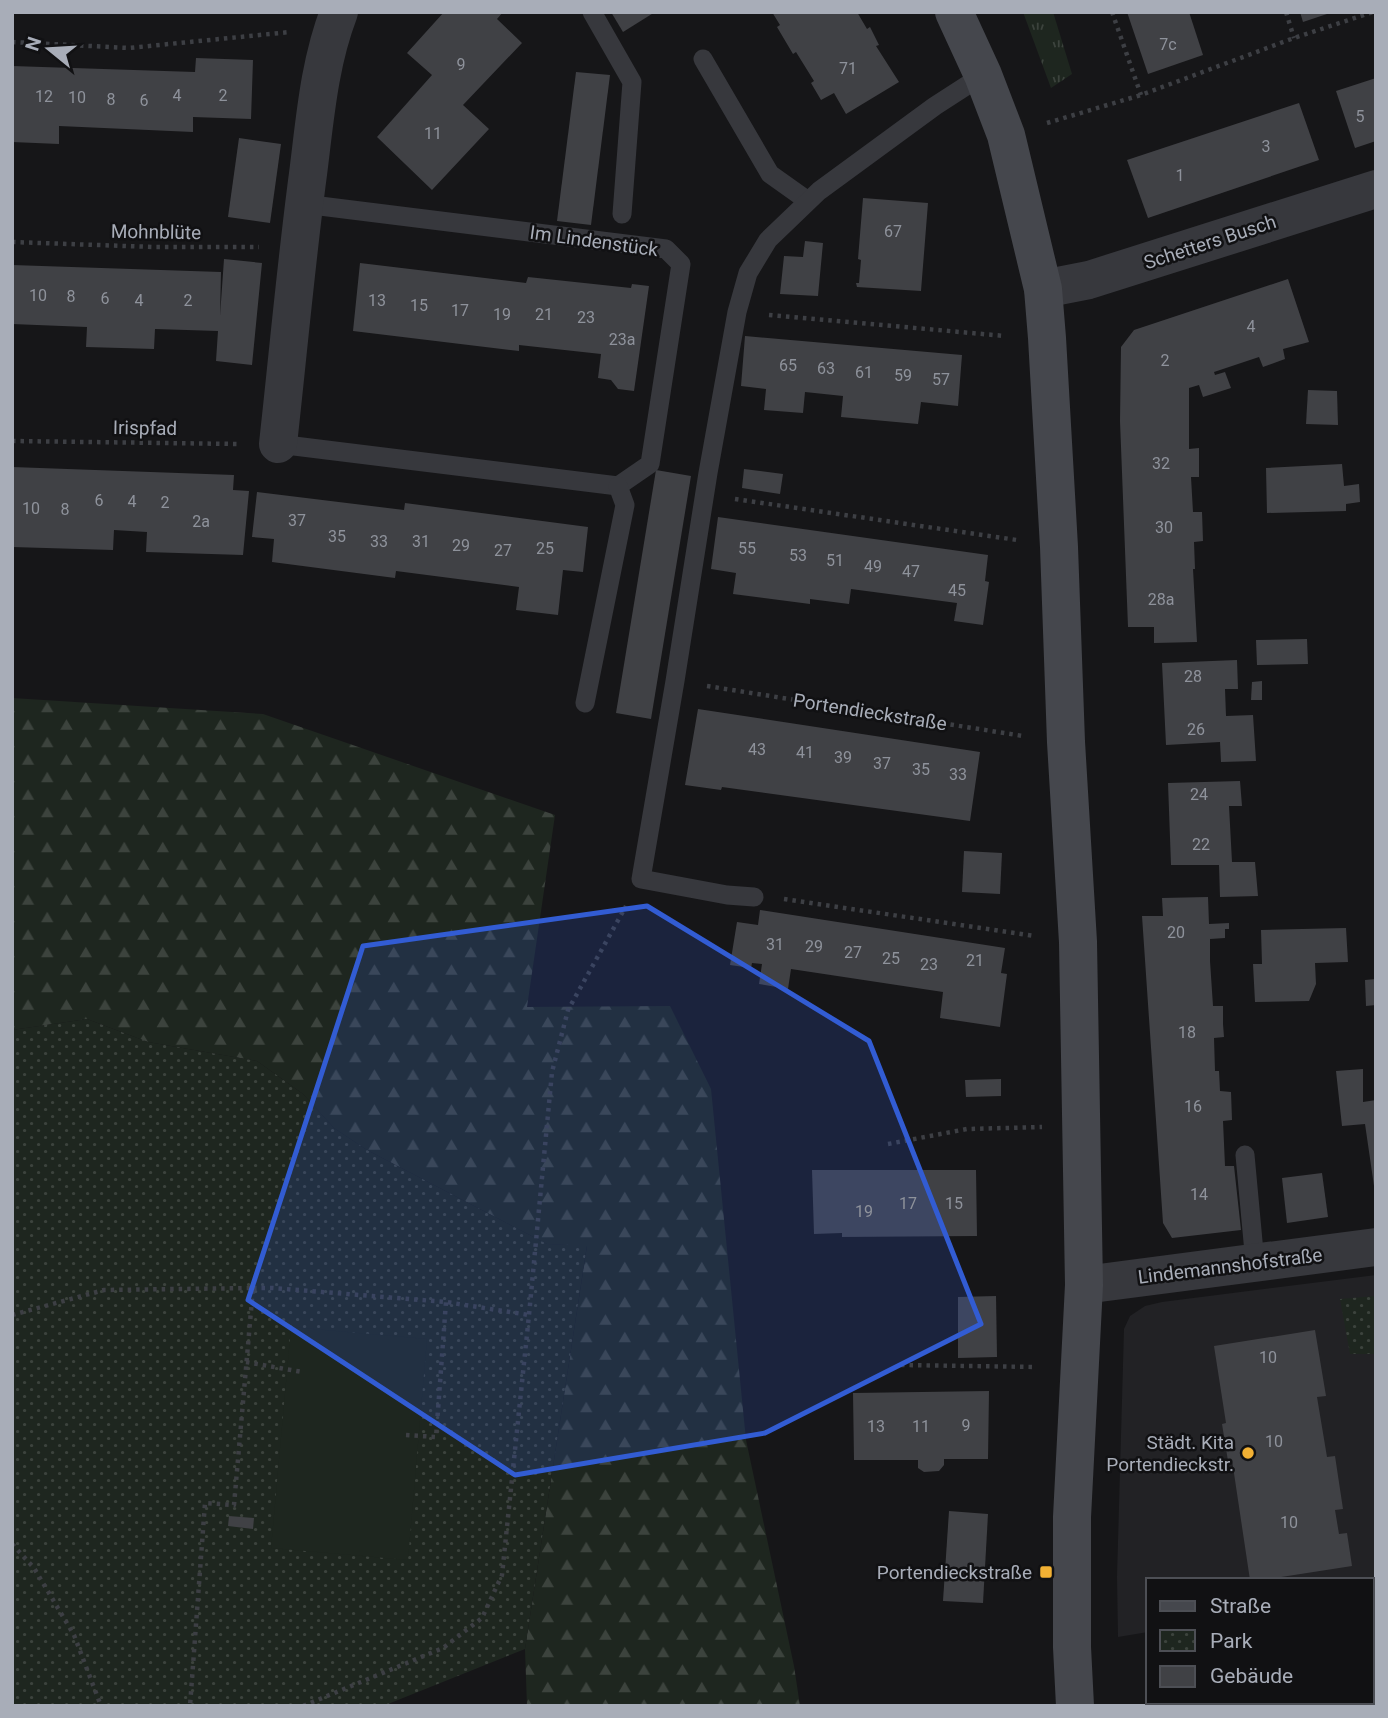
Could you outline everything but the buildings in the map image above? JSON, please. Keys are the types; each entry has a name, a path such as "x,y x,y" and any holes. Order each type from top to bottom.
{"street":[{"path":"954,12 983,75 1006,135 1043,289 1047,338 1077,942 1081,1125 1084,1285 1072,1517 1075,1706"},
{"path":"278,444 321,75 336,20"},
{"name":"Schetters Busch","path":"1043,289 1089,280 1376,189"},
{"name":"Lindemannshofstraße","path":"1084,1285 1376,1247"}],"lane":[{"path":"592,12 632,82 622,214"},
{"path":"703,59 770,174 808,201"},
{"path":"754,897 727,895 640,879 737,312 748,273 768,240 808,201 934,106 983,75"},
{"name":"Im Lindenstück","path":"304,204 666,249 681,264 650,464 618,486"},
{"path":"278,444 618,486 625,505 585,703"},
{"path":"1245,1155 1255,1263"}],"path":[{"path":"1112,12 1141,95"},
{"path":"1286,12 1294,38"},
{"path":"1006,135 1141,95 1294,38 1373,12"},
{"path":"12,42 129,48 336,20"},
{"name":"Mohnblüte","path":"12,242 154,247 299,247"},
{"path":"737,312 982,335 1047,338"},
{"name":"Irispfad","path":"12,441 278,444"},
{"path":"705,494 1059,547"},
{"name":"Portendieckstraße","path":"675,681 1066,742"},
{"path":"303,1706 443,1647 482,1618 502,1575 552,1072 568,1010 640,879"},
{"path":"754,897 767,896 1077,942"},
{"path":"888,1144 967,1129 1081,1125"},
{"path":"12,1315 104,1290 273,1288 446,1302 529,1315"},
{"path":"190,1706 205,1503 234,1505 253,1289"},
{"path":"406,1435 436,1437 446,1302"},
{"path":"246,1362 302,1372"},
{"path":"901,1365 1080,1367"},
{"path":"12,1544 34,1568 74,1635 101,1706"}],"highlighted area":[{"path":"647,906 869,1041 981,1324 765,1433 515,1475 248,1300 363,946"}],"shaded area":[{"name":"Städt. Kita Portendieckstr.","path":"1376,1275 1376,1591 1374,1578 1146,1578 1146,1632 1118,1637 1117,1577 1124,1329 1130,1316 1145,1306"}],"green space":[{"path":"1023,12 1053,12 1072,74 1051,88"},
{"path":"12,698 263,714 555,815 527,1007 670,1006 711,1089 746,1440 800,1706 527,1706 525,1649 587,1246 547,1244 367,1150 334,1128 303,1094 257,1061 148,1042 87,1019 12,1030"},
{"path":"87,1019 148,1042 257,1061 303,1094 334,1128 367,1150 547,1244 587,1245 525,1649 383,1706 12,1706 12,1030"},
{"path":"1376,1296 1376,1354 1350,1354 1340,1299"},
{"path":"291,1327 427,1339 408,1560 271,1548"}],"place":[{"name":"Städt. Kita Portendieckstr.","path":"1248,1453"},
{"name":"Portendieckstraße","path":"1046,1572"}]}
